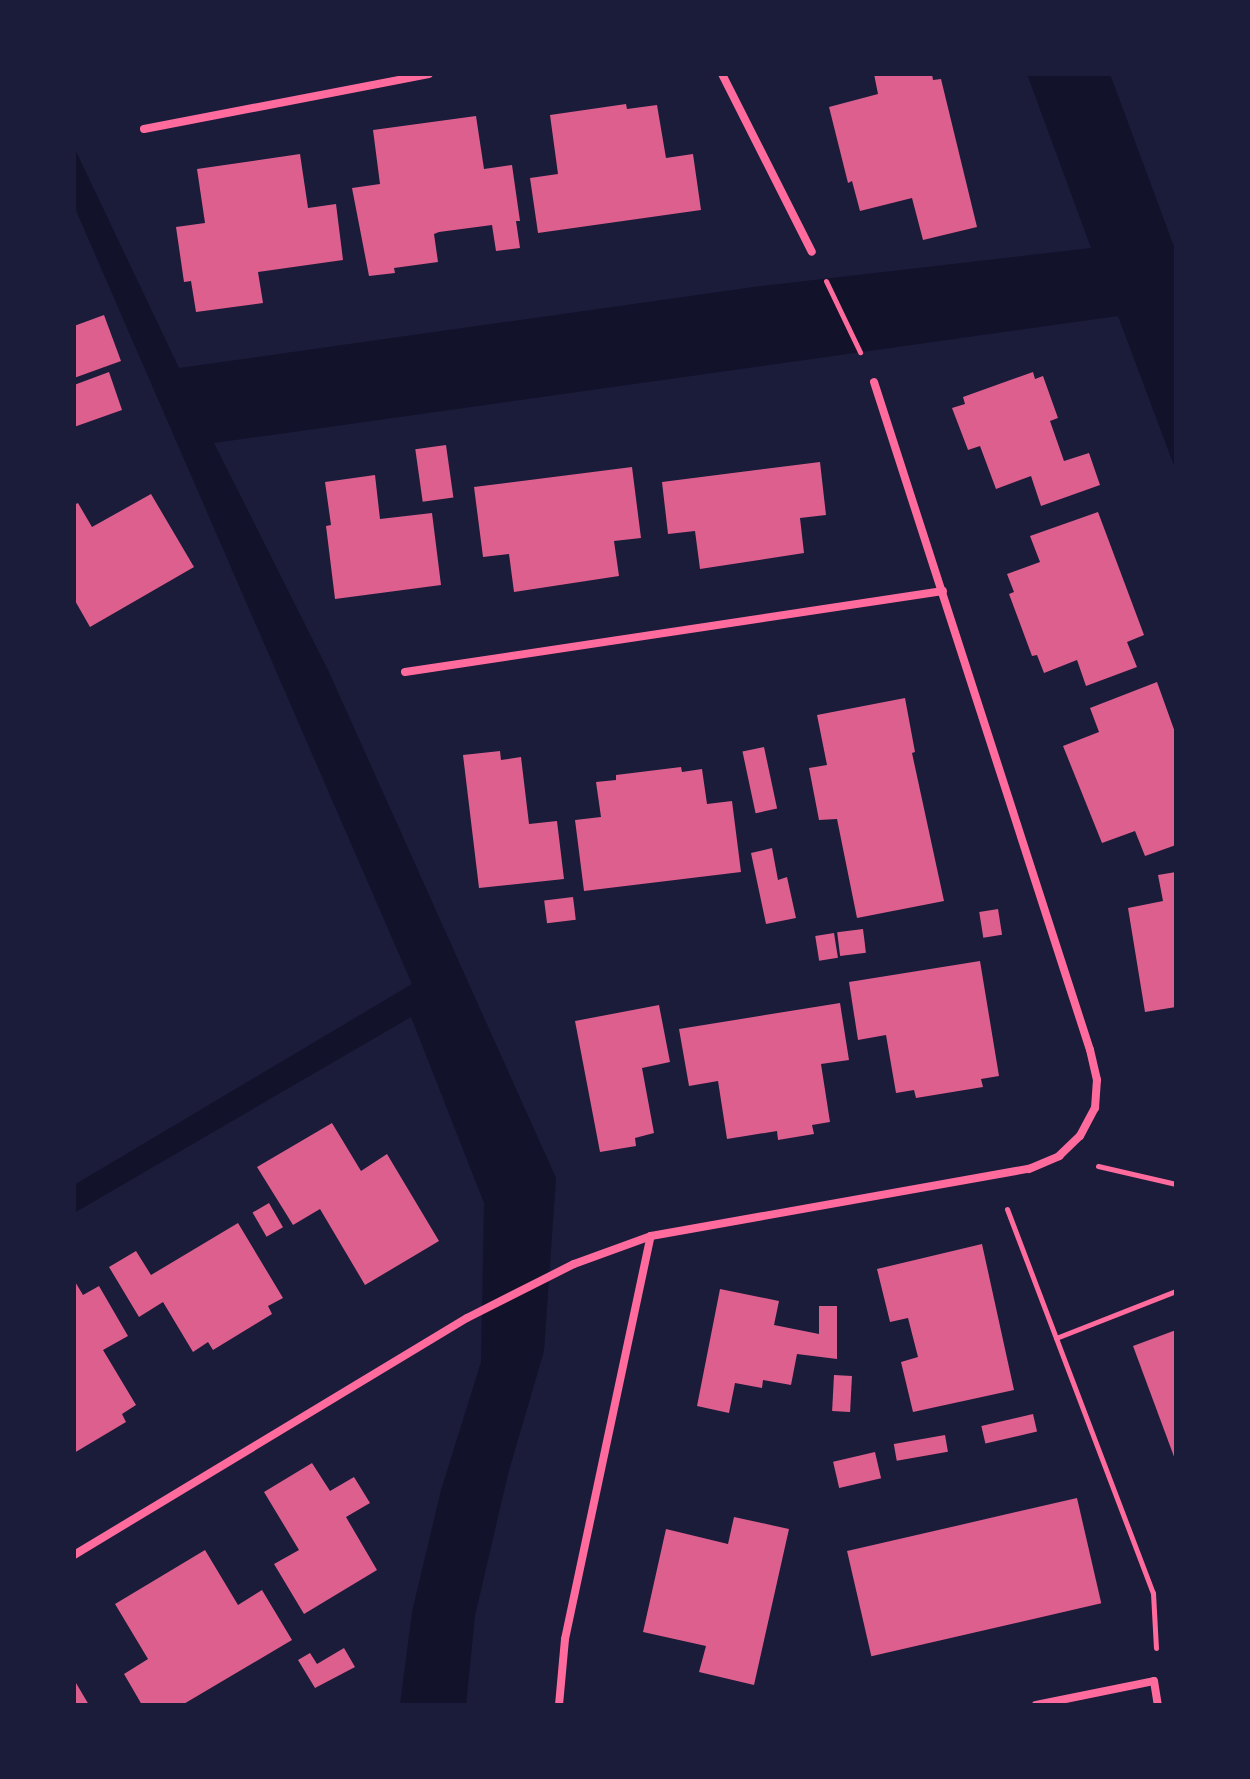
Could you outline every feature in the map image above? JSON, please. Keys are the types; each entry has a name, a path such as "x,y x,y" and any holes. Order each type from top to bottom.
{"street":[{"path":"144,129 429,74"},
{"path":"722,74 812,252"},
{"path":"74,1555 467,1318 574,1264 651,1236 1029,1169 1059,1156 1080,1136 1095,1108 1097,1080 874,382"},
{"path":"405,672 943,591"},
{"path":"559,1705 565,1639 651,1236"},
{"path":"1036,1705 1154,1681 1158,1705"}],"path":[{"path":"812,252 874,382"},
{"path":"1059,1156 1176,1184"},
{"path":"995,1176 1153,1593 1156,1627 1154,1681"},
{"path":"1056,1338 1176,1291"}],"shaded area":[{"path":"1027,74 1110,74 1176,252 1176,471 1118,316 214,443 329,672 556,1178 544,1351 508,1474 475,1616 466,1705 400,1705 412,1612 441,1490 481,1362 484,1203 411,1017 74,1213 74,1185 412,984 74,206 74,147 179,368 761,286 1091,248"}],"building":[{"path":"874,74 932,74 933,80 941,79 977,227 923,240 912,198 860,211 852,181 848,183 829,107 878,94"},
{"path":"626,104 627,109 657,105 666,158 693,154 701,210 538,233 530,178 558,174 550,115"},
{"path":"476,116 484,169 512,165 520,221 516,221 520,248 496,251 492,225 439,232 434,234 438,262 394,268 395,273 369,276 352,188 380,184 373,130"},
{"path":"300,154 308,208 336,204 343,260 258,272 263,303 196,312 191,281 184,282 176,227 205,223 197,169"},
{"path":"104,315 121,361 74,378 74,326"},
{"path":"109,372 122,410 74,427 74,385"},
{"path":"1033,372 1035,379 1043,376 1058,418 1050,421 1064,461 1089,453 1100,485 1041,506 1031,476 996,489 980,446 968,450 952,408 965,404 963,397"},
{"path":"446,445 453,497 423,502 415,449"},
{"path":"820,462 826,515 800,518 804,553 700,569 695,531 668,534 662,482"},
{"path":"632,467 641,538 614,541 619,576 514,592 509,554 483,557 474,487"},
{"path":"375,475 380,519 432,513 441,585 335,599 326,526 331,525 325,482"},
{"path":"151,494 194,567 90,627 74,599 74,505 78,503 92,527"},
{"path":"1098,512 1144,635 1127,642 1137,667 1086,686 1077,660 1044,673 1037,655 1032,656 1009,594 1014,592 1007,574 1040,562 1030,536"},
{"path":"1157,682 1176,735 1176,845 1145,856 1135,831 1102,843 1063,746 1099,732 1090,708"},
{"path":"905,698 915,752 912,753 944,901 857,918 837,819 819,820 809,768 827,765 817,715"},
{"path":"764,747 777,809 756,813 742,752"},
{"path":"500,751 501,760 521,757 529,824 557,821 564,879 479,888 463,755"},
{"path":"681,767 682,772 702,769 707,804 732,801 741,872 584,891 575,820 601,817 596,782 616,780 616,775"},
{"path":"772,848 778,880 787,877 796,918 766,924 751,853"},
{"path":"1176,872 1176,1007 1145,1012 1128,908 1163,901 1158,875"},
{"path":"573,897 576,920 547,923 544,901"},
{"path":"998,909 1002,935 983,938 979,912"},
{"path":"863,929 866,953 840,956 837,932"},
{"path":"834,933 838,958 819,961 815,936"},
{"path":"980,961 999,1076 981,1079 983,1087 916,1098 914,1090 896,1093 886,1035 858,1040 849,982"},
{"path":"840,1003 849,1060 821,1064 830,1122 812,1125 814,1134 778,1140 777,1131 727,1139 718,1081 689,1086 679,1029"},
{"path":"659,1005 670,1062 642,1068 654,1133 635,1138 636,1146 600,1152 575,1021"},
{"path":"332,1123 361,1171 387,1154 439,1241 365,1285 320,1209 293,1225 257,1167"},
{"path":"269,1203 283,1227 267,1237 253,1212"},
{"path":"238,1223 283,1298 268,1306 272,1314 213,1350 208,1342 193,1352 163,1302 139,1317 109,1267 136,1251 151,1275"},
{"path":"982,1244 1014,1390 913,1412 901,1362 918,1357 908,1318 890,1322 877,1269"},
{"path":"74,1280 83,1295 99,1286 128,1336 103,1350 136,1405 122,1414 126,1422 74,1453"},
{"path":"720,1289 779,1301 774,1325 819,1334 819,1306 837,1306 837,1359 797,1354 791,1385 763,1380 762,1388 735,1383 729,1413 697,1406"},
{"path":"1176,1330 1176,1462 1133,1346"},
{"path":"834,1375 852,1376 850,1412 832,1411"},
{"path":"1033,1414 1037,1432 985,1443 981,1426"},
{"path":"945,1435 948,1452 897,1461 894,1444"},
{"path":"875,1452 881,1478 839,1488 833,1462"},
{"path":"312,1463 330,1491 354,1477 370,1503 346,1517 377,1570 304,1614 274,1564 299,1550 264,1492"},
{"path":"1077,1498 1101,1603 871,1656 847,1551"},
{"path":"734,1517 789,1529 754,1685 699,1672 706,1646 643,1632 666,1529 728,1544"},
{"path":"205,1550 238,1605 262,1590 292,1640 182,1705 142,1705 124,1674 148,1659 115,1604"},
{"path":"344,1648 355,1667 315,1688 298,1660 310,1653 317,1664"},
{"path":"76,1683 89,1705 74,1705"}]}
